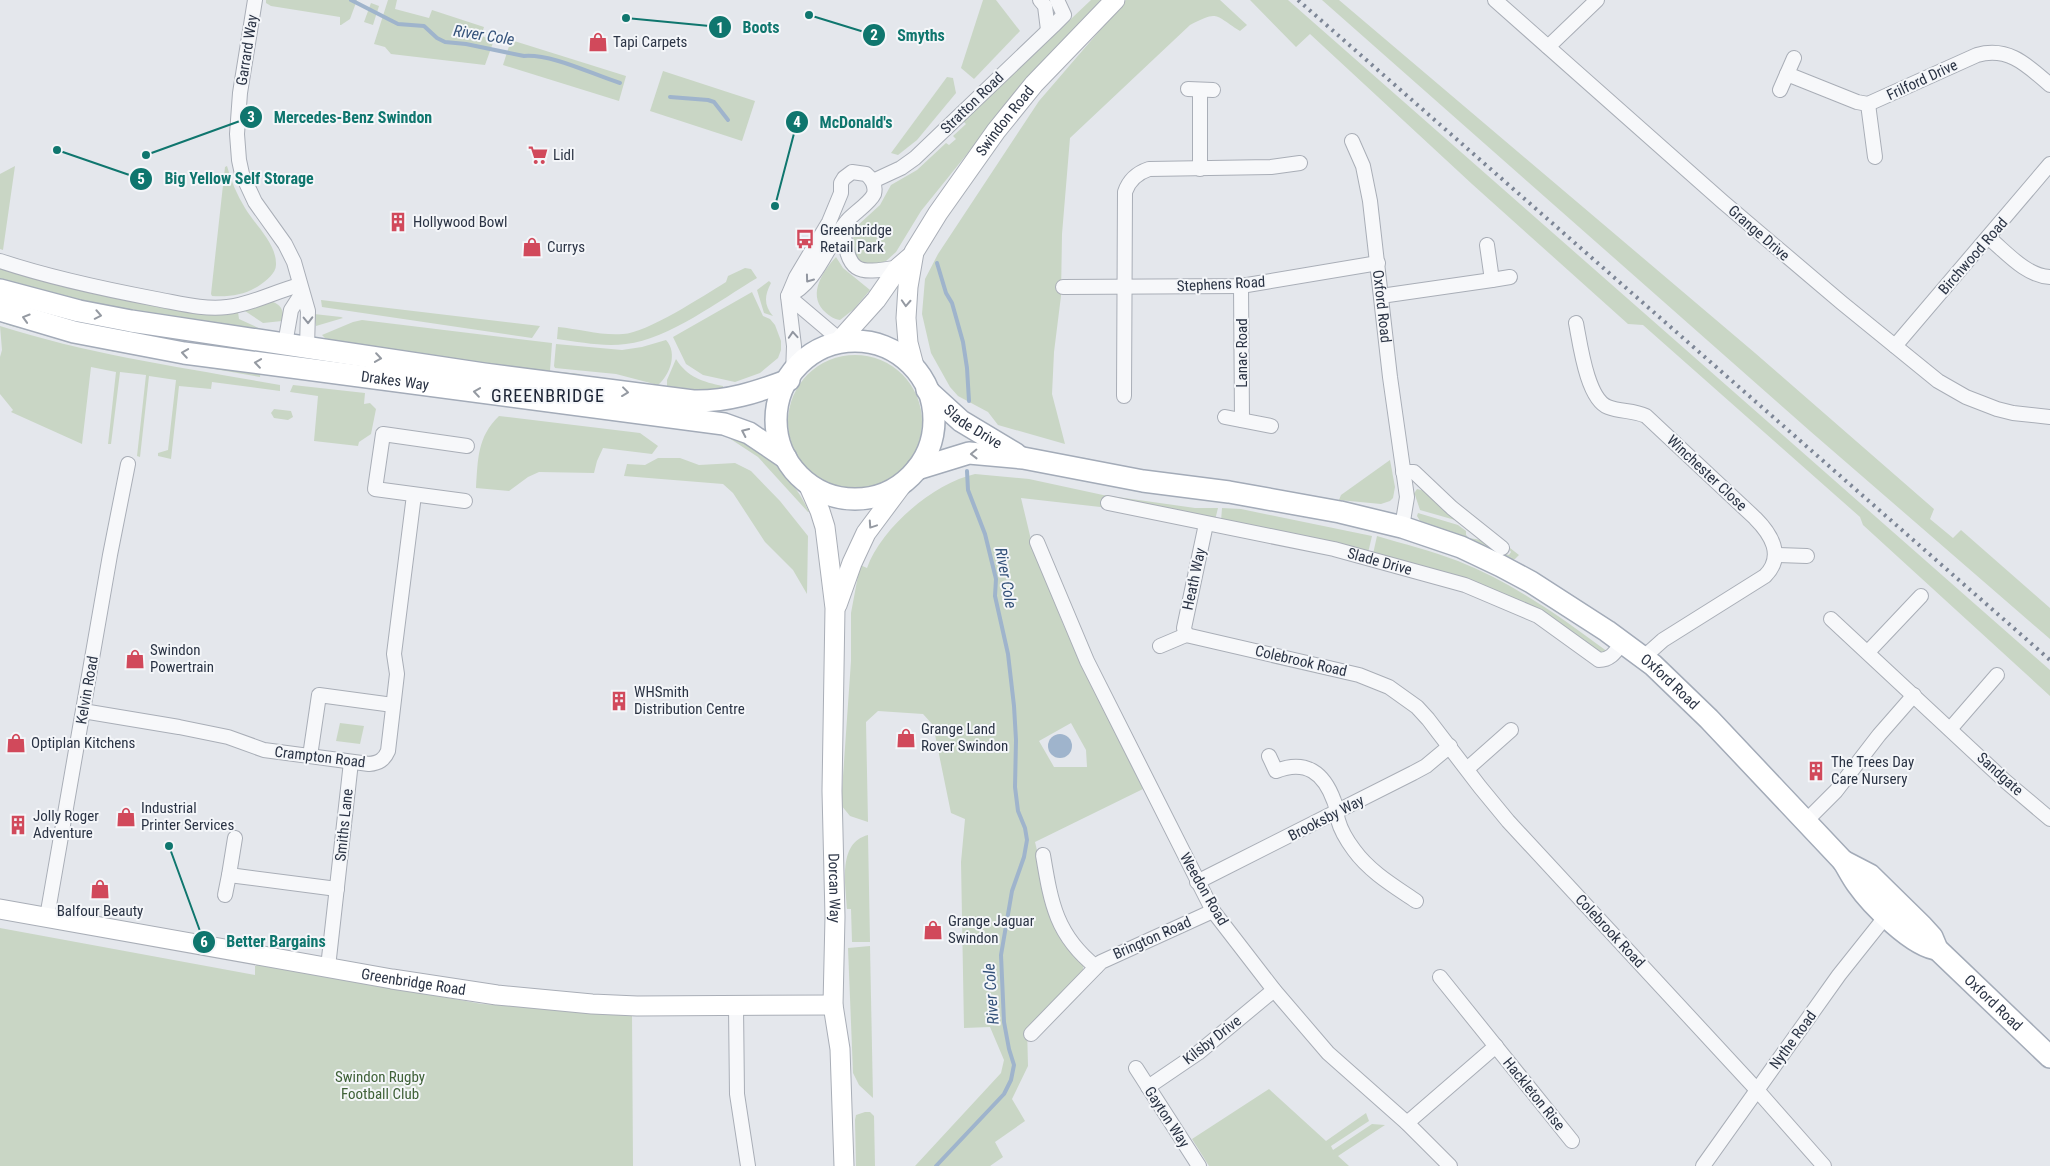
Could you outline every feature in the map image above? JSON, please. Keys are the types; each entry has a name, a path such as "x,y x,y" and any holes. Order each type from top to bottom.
{"main road":[{"name":"Swindon Road","path":"840,340 876,300 906,261 996,131 1034,84 1115,0"},
{"name":"Swindon Road","path":"906,261 908,287 906,318 908,343 914,366"},
{"name":"Drakes Way","path":"0,290 106,317 484,374 693,400 707,401 738,397 791,377"},
{"name":"Drakes Way","path":"0,310 55,327 124,342 282,367 724,424 749,433 786,458"},
{"path":"840,340 863,340 881,344 896,351 914,366 927,390 932,409 933,428 930,445 917,469 901,486 878,497 852,500 827,495 808,484 793,470 778,437 777,418 780,398 791,377 809,358 840,340"},
{"path":"282,367 286,344"},
{"path":"303,370 307,347"},
{"name":"Slade Drive","path":"927,390 961,421 1023,458"},
{"name":"Slade Drive","path":"917,469 969,453 1023,458 1143,481 1223,491 1298,504 1402,527 1461,548"},
{"name":"Dorcan Way","path":"808,484 825,527 835,608 832,784 835,917 833,1005 840,1049 844,1166"},
{"name":"Dorcan Way","path":"835,608 866,533 901,486"},
{"name":"Oxford Road","path":"1461,548 1531,582 1644,657 1709,719 1843,861 1870,875 1892,909 1922,926 1932,937 1937,949 2050,1057"},
{"name":"Greenbridge Road","path":"0,909 464,990 540,1000 637,1006 736,1007 833,1005"}],"street":[{"name":"Garrard Way","path":"255,0 240,93 237,134 238,160 248,189 288,249 308,310 307,347"},
{"path":"1040,0 1044,6 1048,30"},
{"name":"Stratton Road","path":"873,181 901,168 915,158 1064,15 1057,0"},
{"name":"Grange Drive","path":"1495,0 1723,202 1938,381 1982,404 2013,413 2050,417"},
{"path":"1548,47 1596,0"},
{"name":"Frilford Drive","path":"1787,74 1857,102 1868,104 1977,54 1986,52 2006,53 2020,59 2050,85"},
{"path":"1780,90 1794,58"},
{"path":"1200,90 1200,169"},
{"path":"1868,104 1874,157"},
{"name":"Oxford Road","path":"1352,142 1363,166 1367,182 1378,264 1407,497 1402,527"},
{"path":"1124,396 1125,192 1130,182 1138,174 1148,169 1271,167 1300,163"},
{"name":"Birchwood Road","path":"1894,346 1989,238 2050,164"},
{"path":"788,296 799,291 806,284 843,226 873,195 873,181 862,172 852,172 841,183 841,193 824,230 796,277 788,296 794,346 791,377"},
{"path":"841,193 847,202 858,206 863,204"},
{"path":"843,226 846,251 849,259 857,267 872,272 906,261"},
{"path":"1989,238 2024,268 2043,277 2050,277"},
{"path":"1487,244 1492,280"},
{"path":"0,260 90,286 206,307 233,307 276,291 301,289"},
{"name":"Stephens Road","path":"1063,287 1241,286 1378,264"},
{"path":"1381,296 1510,277"},
{"name":"Lanac Road","path":"1241,286 1242,420"},
{"path":"286,344 291,310 301,289"},
{"path":"788,296 840,340"},
{"name":"Winchester Close","path":"1576,323 1587,371 1598,399 1608,407 1634,411 1646,416 1755,518 1772,541 1776,555"},
{"path":"1225,417 1271,426"},
{"path":"465,501 375,490 383,434 467,446"},
{"name":"Kelvin Road","path":"47,917 128,464"},
{"path":"1403,472 1414,472 1452,508 1502,548"},
{"name":"Crampton Road","path":"83,711 228,737 264,750 351,762 376,763 385,757 394,705 397,674 394,654 414,495"},
{"name":"Slade Drive","path":"1108,503 1343,551 1466,585 1538,616 1596,660 1609,658 1623,642"},
{"name":"Heath Way","path":"1186,634 1184,628 1206,524"},
{"name":"Weedon Road","path":"1037,542 1059,580 1088,661 1213,911 1309,1032 1338,1063 1407,1123 1450,1166"},
{"path":"1644,657 1663,640 1765,576 1773,566 1776,555 1807,556"},
{"path":"1868,652 1921,596"},
{"name":"Sandgate","path":"1831,619 1951,728 2004,780 2050,819"},
{"path":"1160,646 1186,634"},
{"name":"Colebrook Road","path":"1186,634 1338,669 1374,680 1389,687 1417,707 1524,839 1757,1090 1824,1166"},
{"path":"1951,728 1998,675"},
{"path":"1805,822 1836,791 1878,735 1914,695"},
{"path":"310,756 319,696 394,705"},
{"path":"1466,769 1511,730"},
{"name":"Brooksby Way","path":"1197,882 1414,773 1426,766 1450,746"},
{"path":"1269,756 1276,771 1297,765 1310,768 1317,774 1327,786 1335,803 1338,820 1347,840 1365,864 1416,901"},
{"name":"Smiths Lane","path":"328,967 351,762"},
{"path":"225,895 235,838"},
{"path":"1043,855 1052,904 1059,923 1078,951 1096,967"},
{"path":"229,875 337,888"},
{"name":"Nythe Road","path":"1703,1166 1839,975 1892,909"},
{"name":"Brington Road","path":"1030,1034 1096,967 1115,954 1213,911"},
{"name":"Hackleton Rise","path":"1440,977 1572,1141"},
{"name":"Kilsby Drive","path":"1148,1087 1204,1049 1274,990"},
{"path":"736,1007 737,1094 748,1166"},
{"name":"Hackleton Rise","path":"1407,1123 1496,1046"},
{"name":"Gayton Way","path":"1136,1068 1198,1166"}],"green space":[{"path":"266,0 357,0 350,19 340,25 340,17 271,6 266,3"},
{"path":"388,0 397,0 395,9 429,18 432,10 484,27 481,36 494,40 485,65 391,54 385,47 374,44"},
{"path":"983,0 996,0 1020,31 974,79 961,68"},
{"path":"1091,0 1103,0 992,123 921,211 896,252 886,261 872,266 857,261 852,241 857,226 880,205 891,185 917,170 946,143 949,145 956,139 953,136 966,124 963,121"},
{"path":"1126,0 1220,0 1247,25 1240,31 1220,18 1212,16 1190,25 1070,138 1062,234 1061,296 1054,352 1052,394 1065,444 998,425 988,412 958,396 950,387 931,353 922,314 925,279 938,254 1039,101"},
{"path":"1250,0 1288,0 2050,670 2050,696 1863,525 1860,517 1643,325 1628,324 1472,184 1310,34 1296,47"},
{"path":"1322,0 1339,0 1755,353 1934,509 1930,519 1953,538 1961,530 2050,608 2050,639 1810,431"},
{"path":"371,3 379,6 373,25 364,22"},
{"path":"511,40 626,76 619,101 503,65"},
{"path":"663,71 755,101 742,141 650,111"},
{"path":"947,77 953,78 956,93 917,140 898,155 891,153"},
{"path":"15,166 3,250 0,249 0,174"},
{"path":"227,166 242,203 265,235 273,250 276,268 262,283 249,291 237,295 212,296 225,167"},
{"path":"836,257 843,268 870,290 854,309 840,320 835,319 823,310 817,297 817,289 822,275"},
{"path":"0,267 238,312 239,319 263,330 262,332 94,307 0,281"},
{"path":"745,268 751,269 757,278 677,327 659,335 642,341 617,345 557,339 558,327 599,333 623,334 633,332 660,321 690,304 726,282 728,276"},
{"path":"769,281 771,283 766,301 773,316 764,313 757,290"},
{"path":"752,292 763,316 770,319 775,325 781,341 781,350 778,358 760,373 735,382 703,375 686,364 673,337"},
{"path":"321,300 540,326 532,338 322,307"},
{"path":"269,301 276,303 281,308 283,314 282,321 263,323 245,311"},
{"path":"314,314 341,317 343,318 316,326"},
{"path":"0,316 261,370 260,377 106,350 11,326 0,322"},
{"path":"362,320 552,343 550,371 580,374 580,376 561,377 328,341 322,335"},
{"path":"0,326 104,353 280,385 280,391 212,382 211,389 179,386 171,459 158,456 158,453 168,450 176,380 149,376 140,457 137,456 146,375 120,372 111,444 108,444 116,372 91,367 82,444 11,412 13,410 0,394 0,357 2,350"},
{"path":"666,340 670,345 671,364 666,376 658,385 616,374 555,368 554,366 556,344 622,350 642,347"},
{"path":"855,355 881,360 892,366 902,375 911,385 917,396 922,422 917,448 911,459 902,469 892,478 881,484 855,489 829,484 818,478 808,469 799,459 793,448 788,422 793,396 799,385 808,375 818,366 829,360"},
{"path":"676,359 685,370 696,378 723,386 723,388 702,390 667,386 667,380"},
{"path":"293,385 365,393 364,404 370,403 376,409 371,434 359,442 358,446 314,441 318,396 290,392"},
{"path":"274,409 291,411 293,417 288,420 274,418 271,413"},
{"path":"499,416 640,433 658,446 652,454 603,448 594,473 539,472 528,477 509,491 476,488 480,449 486,432"},
{"path":"730,435 742,440 777,466 795,488 809,512 758,457 729,438"},
{"path":"658,458 680,458 699,465 735,463 751,471 780,501 808,536 807,594 793,570 765,542 733,493 723,484 624,476 627,464 645,465"},
{"path":"1390,460 1395,487 1393,498 1390,501 1381,504 1339,500 1341,495"},
{"path":"975,474 1029,479 1103,495 1195,508 1218,508 1215,520 1021,498 1033,548 1063,624 1143,789 1035,842 1045,884 1084,963 1082,976 1027,1027 1028,1066 1012,1099 1025,1121 995,1142 1003,1157 990,1166 915,1166 1001,1073 1004,1060 990,1027 964,1028 961,862 965,819 951,813 933,725 923,714 878,711 866,722 868,822 850,816 841,805 851,661 851,613 860,565 867,568 884,538 911,509 943,487","holes":["1071,723 1086,750 1087,767 1054,767 1039,741"]},
{"path":"1417,489 1425,491 1455,520 1420,510 1415,495 1413,495"},
{"path":"1222,508 1241,509 1372,536 1368,553 1221,521"},
{"path":"1418,513 1458,525 1466,531 1466,535 1469,538 1481,540 1509,555 1511,552 1510,548 1519,555 1515,559 1510,560 1422,524 1417,516"},
{"path":"1377,536 1448,557 1498,580 1554,614 1608,652 1601,656 1561,626 1373,554"},
{"path":"340,723 364,726 360,744 336,741"},
{"path":"868,835 870,942 852,942 851,909 847,909 845,877 847,856 858,839"},
{"name":"Swindon Rugby Football Club","path":"0,928 255,975 255,966 259,964 482,1004 632,1014 633,1166 0,1166"},
{"path":"870,946 873,1098 859,1085 853,1073 848,948"},
{"path":"1269,1089 1326,1141 1366,1113 1369,1121 1331,1146 1333,1150 1372,1124 1385,1125 1338,1156 1349,1166 1209,1166 1192,1139"},
{"path":"870,1112 874,1116 875,1166 856,1166 855,1120 856,1115"}],"water":[{"path":"1060,734 1069,737 1072,746 1069,755 1060,758 1051,755 1048,746 1051,737"}],"waterway":[{"name":"River Cole","path":"351,0 398,24 424,26 437,38 445,42 466,44 524,56 547,58 620,83"},
{"name":"River Cole","path":"670,97 714,102 728,120"},
{"name":"River Cole","path":"937,263 946,293 952,303 963,342 969,401"},
{"name":"River Cole","path":"936,1166 1004,1094 1011,1080 1014,1065 1004,1022 1001,955 1012,891 1024,857 1027,840 1025,828 1018,811 1015,787 1016,740 1014,706 1008,654 995,596 996,579 985,534 968,490 967,471"}],"railway":[{"path":"1298,0 2050,660"}],"place":[{"name":"Smyths","path":"809,15"},
{"name":"Boots","path":"626,18"},
{"name":"Tapi Carpets","path":"598,42"},
{"name":"Big Yellow Self Storage","path":"57,150"},
{"name":"Mercedes-Benz Swindon","path":"146,155"},
{"name":"Lidl","path":"538,155"},
{"name":"McDonald's","path":"775,206"},
{"name":"Hollywood Bowl","path":"398,222"},
{"name":"Greenbridge Retail Park","path":"805,239"},
{"name":"Currys","path":"532,247"},
{"name":"Swindon Powertrain","path":"135,659"},
{"name":"WHSmith Distribution Centre","path":"619,701"},
{"name":"Grange Land Rover Swindon","path":"906,738"},
{"name":"Optiplan Kitchens","path":"16,743"},
{"name":"The Trees Day Care Nursery","path":"1816,771"},
{"name":"Industrial Printer Services","path":"126,817"},
{"name":"Jolly Roger Adventure","path":"18,825"},
{"name":"Better Bargains","path":"169,846"},
{"name":"Balfour Beauty","path":"100,889"},
{"name":"Grange Jaguar Swindon","path":"933,930"}],"district":[{"name":"GREENBRIDGE","path":"548,395"}]}
